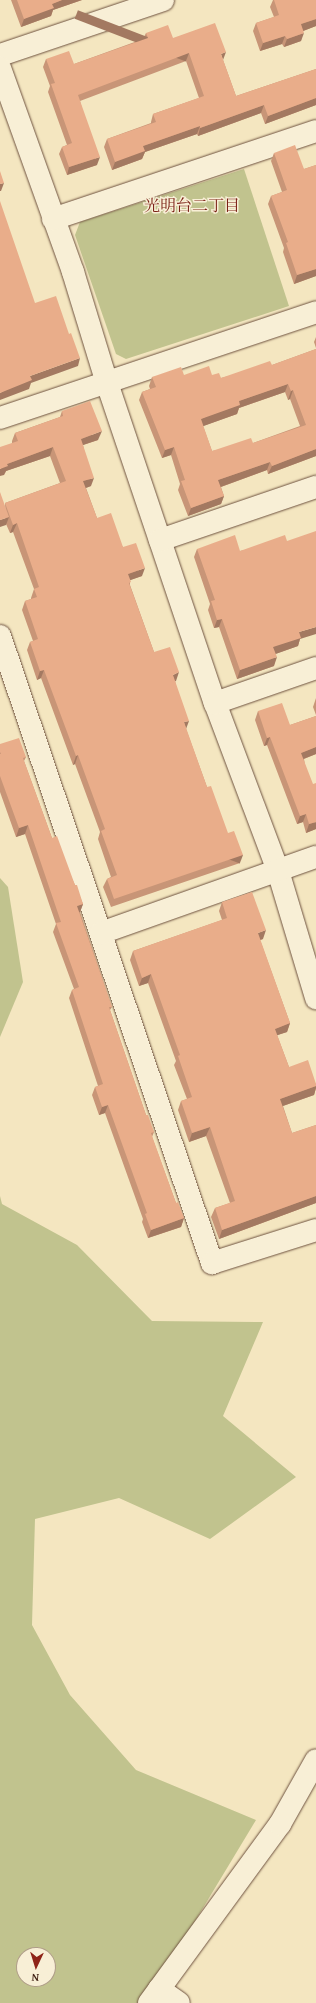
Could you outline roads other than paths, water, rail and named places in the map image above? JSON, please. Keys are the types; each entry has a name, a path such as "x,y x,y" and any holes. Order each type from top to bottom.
{"street":[{"path":"0,55 163,0"},
{"path":"0,68 73,272 107,383 215,703 278,870 316,998"},
{"path":"53,219 316,131"},
{"path":"0,418 316,312"},
{"path":"160,540 316,487"},
{"path":"0,636 212,1263 316,1230"},
{"path":"215,703 316,668"},
{"path":"100,934 316,857"},
{"path":"179,2003 154,1996 280,1824 316,1760"}],"district":[{"name":"光明台二丁目","path":"192,205"}]}
